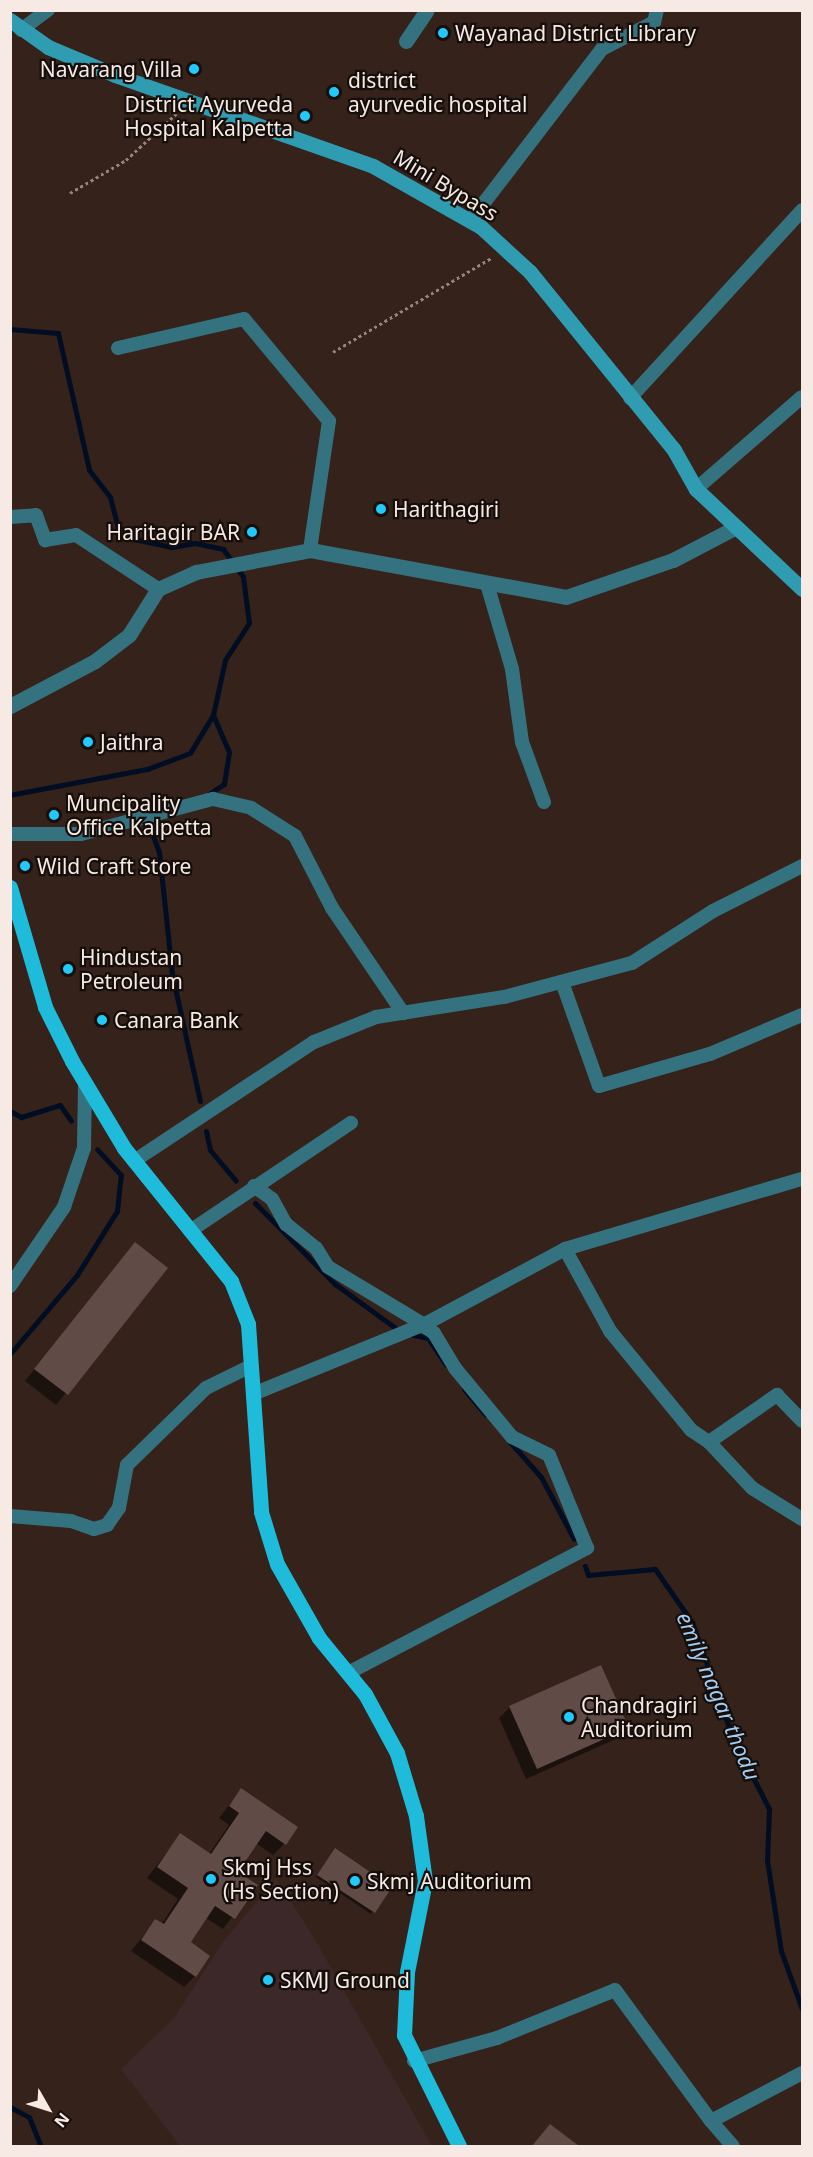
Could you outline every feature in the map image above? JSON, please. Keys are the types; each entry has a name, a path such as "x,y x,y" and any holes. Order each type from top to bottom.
{"main road":[{"name":"Mini Bypass","path":"16,25 48,47 187,101 373,166 470,221 530,272 674,450 696,489 802,589"},
{"path":"10,887 45,1007 86,1086 134,1161 231,1281 248,1324 261,1512 277,1564 319,1638 348,1673 397,1753 416,1816 424,1881 407,1972 404,2035 414,2061 459,2146"}],"street":[{"path":"16,25 48,10"},
{"path":"406,41 427,10"},
{"path":"470,221 602,49 654,22 657,10"},
{"path":"630,398 802,210"},
{"path":"118,348 244,319 329,422 310,550"},
{"path":"696,489 802,397"},
{"path":"10,518 36,515 45,540 76,535 158,589"},
{"path":"10,705 95,661 129,635 158,589 224,568 310,550 566,597 662,565 736,527"},
{"path":"487,584 512,669 522,742 544,802"},
{"path":"10,834 81,834 213,799 251,808 295,836 332,908 403,1013"},
{"path":"134,1161 314,1042 376,1017 562,982 650,956 713,911 802,866"},
{"path":"562,982 598,1086 710,1054 802,1015"},
{"path":"10,1286 64,1207 84,1148 86,1086"},
{"path":"190,1230 351,1123"},
{"path":"253,1394 422,1325 565,1249 802,1179"},
{"path":"254,1186 272,1199 286,1224 335,1273 434,1333 455,1368 512,1437 549,1455 587,1548 348,1673"},
{"path":"565,1249 610,1331 663,1402 709,1442 752,1488 802,1519"},
{"path":"10,1516 71,1521 94,1529 107,1525 119,1508 127,1465 206,1388 251,1366"},
{"path":"709,1442 777,1395 802,1421"},
{"path":"414,2061 497,2038 615,1990 711,2121 733,2146"},
{"path":"711,2121 802,2073"}],"path":[{"path":"69,193 126,160 165,129 187,101"},
{"path":"333,352 505,249"}],"shaded area":[{"name":"SKMJ Ground","path":"276,1878 313,1936 432,2146 180,2146 121,2069 174,2018 223,1942"}],"building":[{"path":"135,1242 168,1268 68,1395 34,1369"},
{"name":"Chandragiri Auditorium","path":"601,1665 629,1728 537,1769 509,1706"},
{"name":"Skmj Hss (Hs Section)","path":"241,1788 298,1827 286,1845 266,1831 238,1872 258,1885 235,1919 215,1906 191,1942 210,1956 196,1977 141,1940 155,1919 164,1924 188,1888 157,1867 180,1833 211,1854 239,1813 229,1806"},
{"name":"Skmj Auditorium","path":"335,1848 392,1887 375,1913 317,1875"},
{"path":"550,2124 579,2146 532,2146"}],"waterway":[{"path":"10,329 58,333 89,470 110,497 120,536 172,547 195,543 223,549 243,577 249,623 225,660 213,715 190,753 147,769 10,795"},
{"name":"emily nagar thodu","path":"209,794 224,784 229,752 213,715"},
{"name":"emily nagar thodu","path":"153,821 148,822 159,852 172,974 200,1101"},
{"path":"10,1111 21,1117 60,1105 71,1121"},
{"name":"emily nagar thodu","path":"206,1131 210,1150 236,1181"},
{"path":"10,1354 77,1275 117,1211 121,1175 97,1149"},
{"name":"emily nagar thodu","path":"255,1203 335,1284 401,1332"},
{"name":"emily nagar thodu","path":"410,1334 428,1338 446,1365"},
{"name":"emily nagar thodu","path":"464,1389 485,1414"},
{"name":"emily nagar thodu","path":"509,1441 541,1477 574,1539"},
{"name":"emily nagar thodu","path":"585,1566 588,1575 655,1569 692,1622 732,1736 769,1809 767,1860 781,1951 802,2009"},
{"path":"10,2107 29,2117 41,2146"}],"place":[{"name":"Wayanad District Library","path":"443,33"},
{"name":"Navarang Villa","path":"194,69"},
{"name":"district ayurvedic hospital","path":"334,92"},
{"name":"District Ayurveda Hospital Kalpetta","path":"305,116"},
{"name":"Harithagiri","path":"381,509"},
{"name":"Haritagir BAR","path":"252,532"},
{"name":"Jaithra","path":"88,742"},
{"name":"Muncipality Office Kalpetta","path":"54,815"},
{"name":"Wild Craft Store","path":"25,866"},
{"name":"Hindustan Petroleum","path":"68,969"},
{"name":"Canara Bank","path":"102,1020"},
{"name":"Chandragiri Auditorium","path":"569,1717"},
{"name":"Skmj Hss (Hs Section)","path":"211,1879"},
{"name":"Skmj Auditorium","path":"355,1881"},
{"name":"SKMJ Ground","path":"268,1980"}]}
